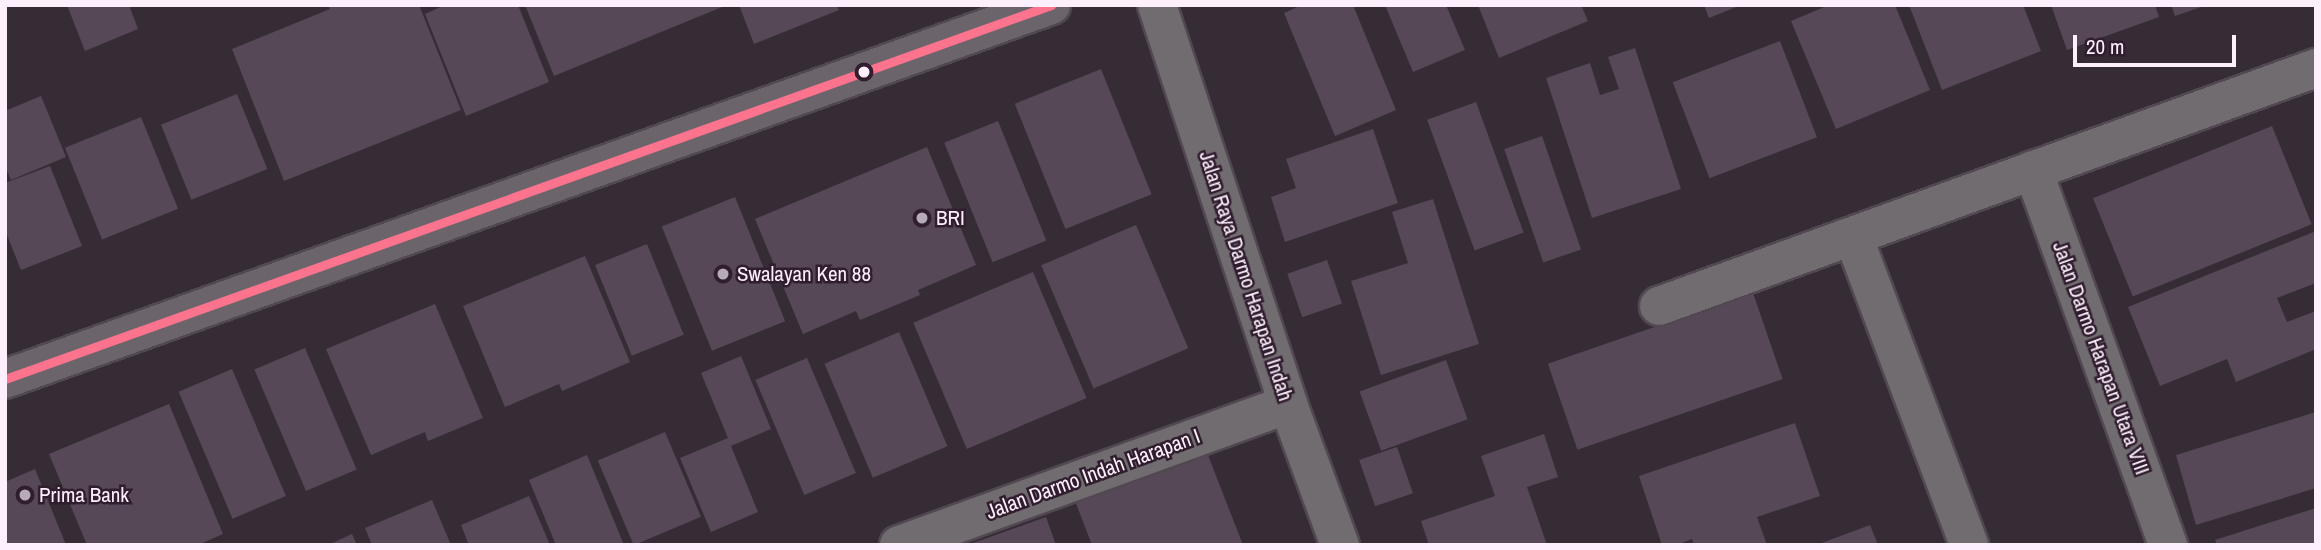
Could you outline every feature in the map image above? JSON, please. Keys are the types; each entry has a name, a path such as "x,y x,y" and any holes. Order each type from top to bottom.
{"street":[{"path":"5,379 1051,5"},
{"name":"Jalan Raya Darmo Harapan Indah","path":"1157,5 1288,404 1340,545"},
{"path":"1659,306 2316,68"},
{"name":"Jalan Darmo Harapan Utara VIII","path":"2033,170 2168,545"},
{"path":"1853,236 1969,545"},
{"name":"Jalan Darmo Indah Harapan I","path":"920,541 1288,404"}],"building":[{"path":"67,5 129,5 138,29 85,51"},
{"path":"328,5 419,5 461,110 284,181 232,49 330,9"},
{"path":"445,5 518,5 549,82 466,116 425,14"},
{"path":"525,5 727,5 554,76"},
{"path":"739,5 837,5 839,10 754,44"},
{"path":"1302,5 1353,5 1396,110 1335,136 1284,13"},
{"path":"1385,5 1446,5 1465,50 1413,72"},
{"path":"1478,5 1581,5 1588,21 1499,58"},
{"path":"1704,5 1741,5 1709,18"},
{"path":"1829,5 1895,5 1930,90 1836,129 1791,21"},
{"path":"1909,5 2023,5 2041,51 1942,90"},
{"path":"2051,5 2155,5 2159,17 2067,50"},
{"path":"2171,5 2204,5 2204,6 2175,16"},
{"path":"1780,41 1817,137 1710,178 1673,82"},
{"path":"1635,48 1681,189 1592,218 1546,78 1590,63 1600,95 1619,89 1608,57"},
{"path":"1101,69 1152,194 1065,229 1015,104"},
{"path":"237,94 267,169 191,200 161,125"},
{"path":"41,96 66,157 11,180 5,166 5,111"},
{"path":"1476,102 1524,233 1475,250 1427,120"},
{"path":"141,117 178,209 102,240 65,148"},
{"path":"998,121 1046,241 993,262 944,143"},
{"path":"2272,126 2312,224 2133,297 2093,198"},
{"path":"1373,129 1398,203 1285,242 1271,197 1296,188 1286,159"},
{"path":"1542,136 1581,249 1543,262 1504,149"},
{"path":"927,147 976,265 918,290 920,295 860,320 856,311 803,334 755,219"},
{"path":"50,166 82,246 21,270 5,230 5,183"},
{"name":"Swalayan Ken 88","path":"735,197 785,321 712,351 662,227"},
{"path":"1433,199 1479,344 1381,375 1351,281 1408,263 1392,212"},
{"path":"1136,225 1188,348 1094,389 1041,265"},
{"path":"2316,231 2316,283 2277,298 2287,322 2316,311 2316,349 2236,382 2227,359 2160,386 2128,307"},
{"path":"647,244 684,335 632,356 595,265"},
{"path":"585,256 630,362 562,391 559,384 505,407 463,306"},
{"path":"1327,260 1342,303 1302,317 1287,274"},
{"path":"1033,272 1087,398 967,449 913,323"},
{"path":"1753,293 1783,379 1577,450 1548,364"},
{"path":"435,304 483,418 428,441 425,432 371,455 326,349"},
{"path":"899,332 947,446 873,478 824,364"},
{"path":"305,348 357,470 306,491 254,369"},
{"path":"741,356 771,429 731,446 758,512 711,532 680,458 728,438 701,373"},
{"path":"807,358 856,473 804,495 755,380"},
{"path":"1446,360 1468,419 1381,451 1360,391"},
{"path":"232,369 286,496 233,519 179,392"},
{"path":"169,404 223,534 198,545 87,545 49,454"},
{"path":"2316,412 2316,488 2196,525 2176,455"},
{"path":"1795,423 1820,496 1757,517 1767,545 1694,545 1692,539 1676,545 1662,545 1639,476"},
{"path":"665,432 701,517 634,545 598,461"},
{"path":"1544,434 1558,477 1527,487 1547,545 1429,545 1421,521 1495,496 1481,456"},
{"path":"1397,447 1413,493 1375,506 1359,460"},
{"path":"1206,450 1243,545 1092,545 1075,501"},
{"path":"587,455 624,545 556,545 529,480"},
{"name":"Prima Bank","path":"35,469 66,545 5,545 5,482"},
{"path":"529,496 550,545 469,545 461,525"},
{"path":"432,500 451,545 372,545 365,528"},
{"path":"2316,508 2316,545 2217,545 2215,540"},
{"path":"1046,517 1056,545 970,545 970,544"},
{"path":"1870,525 1878,545 1819,545 1819,544"},
{"path":"352,534 357,545 328,545"}],"transit line":[{"path":"5,379 1051,5"}],"place":[{"name":"BRI","path":"922,218"},
{"name":"Swalayan Ken 88","path":"723,274"},
{"name":"Prima Bank","path":"25,495"}]}
